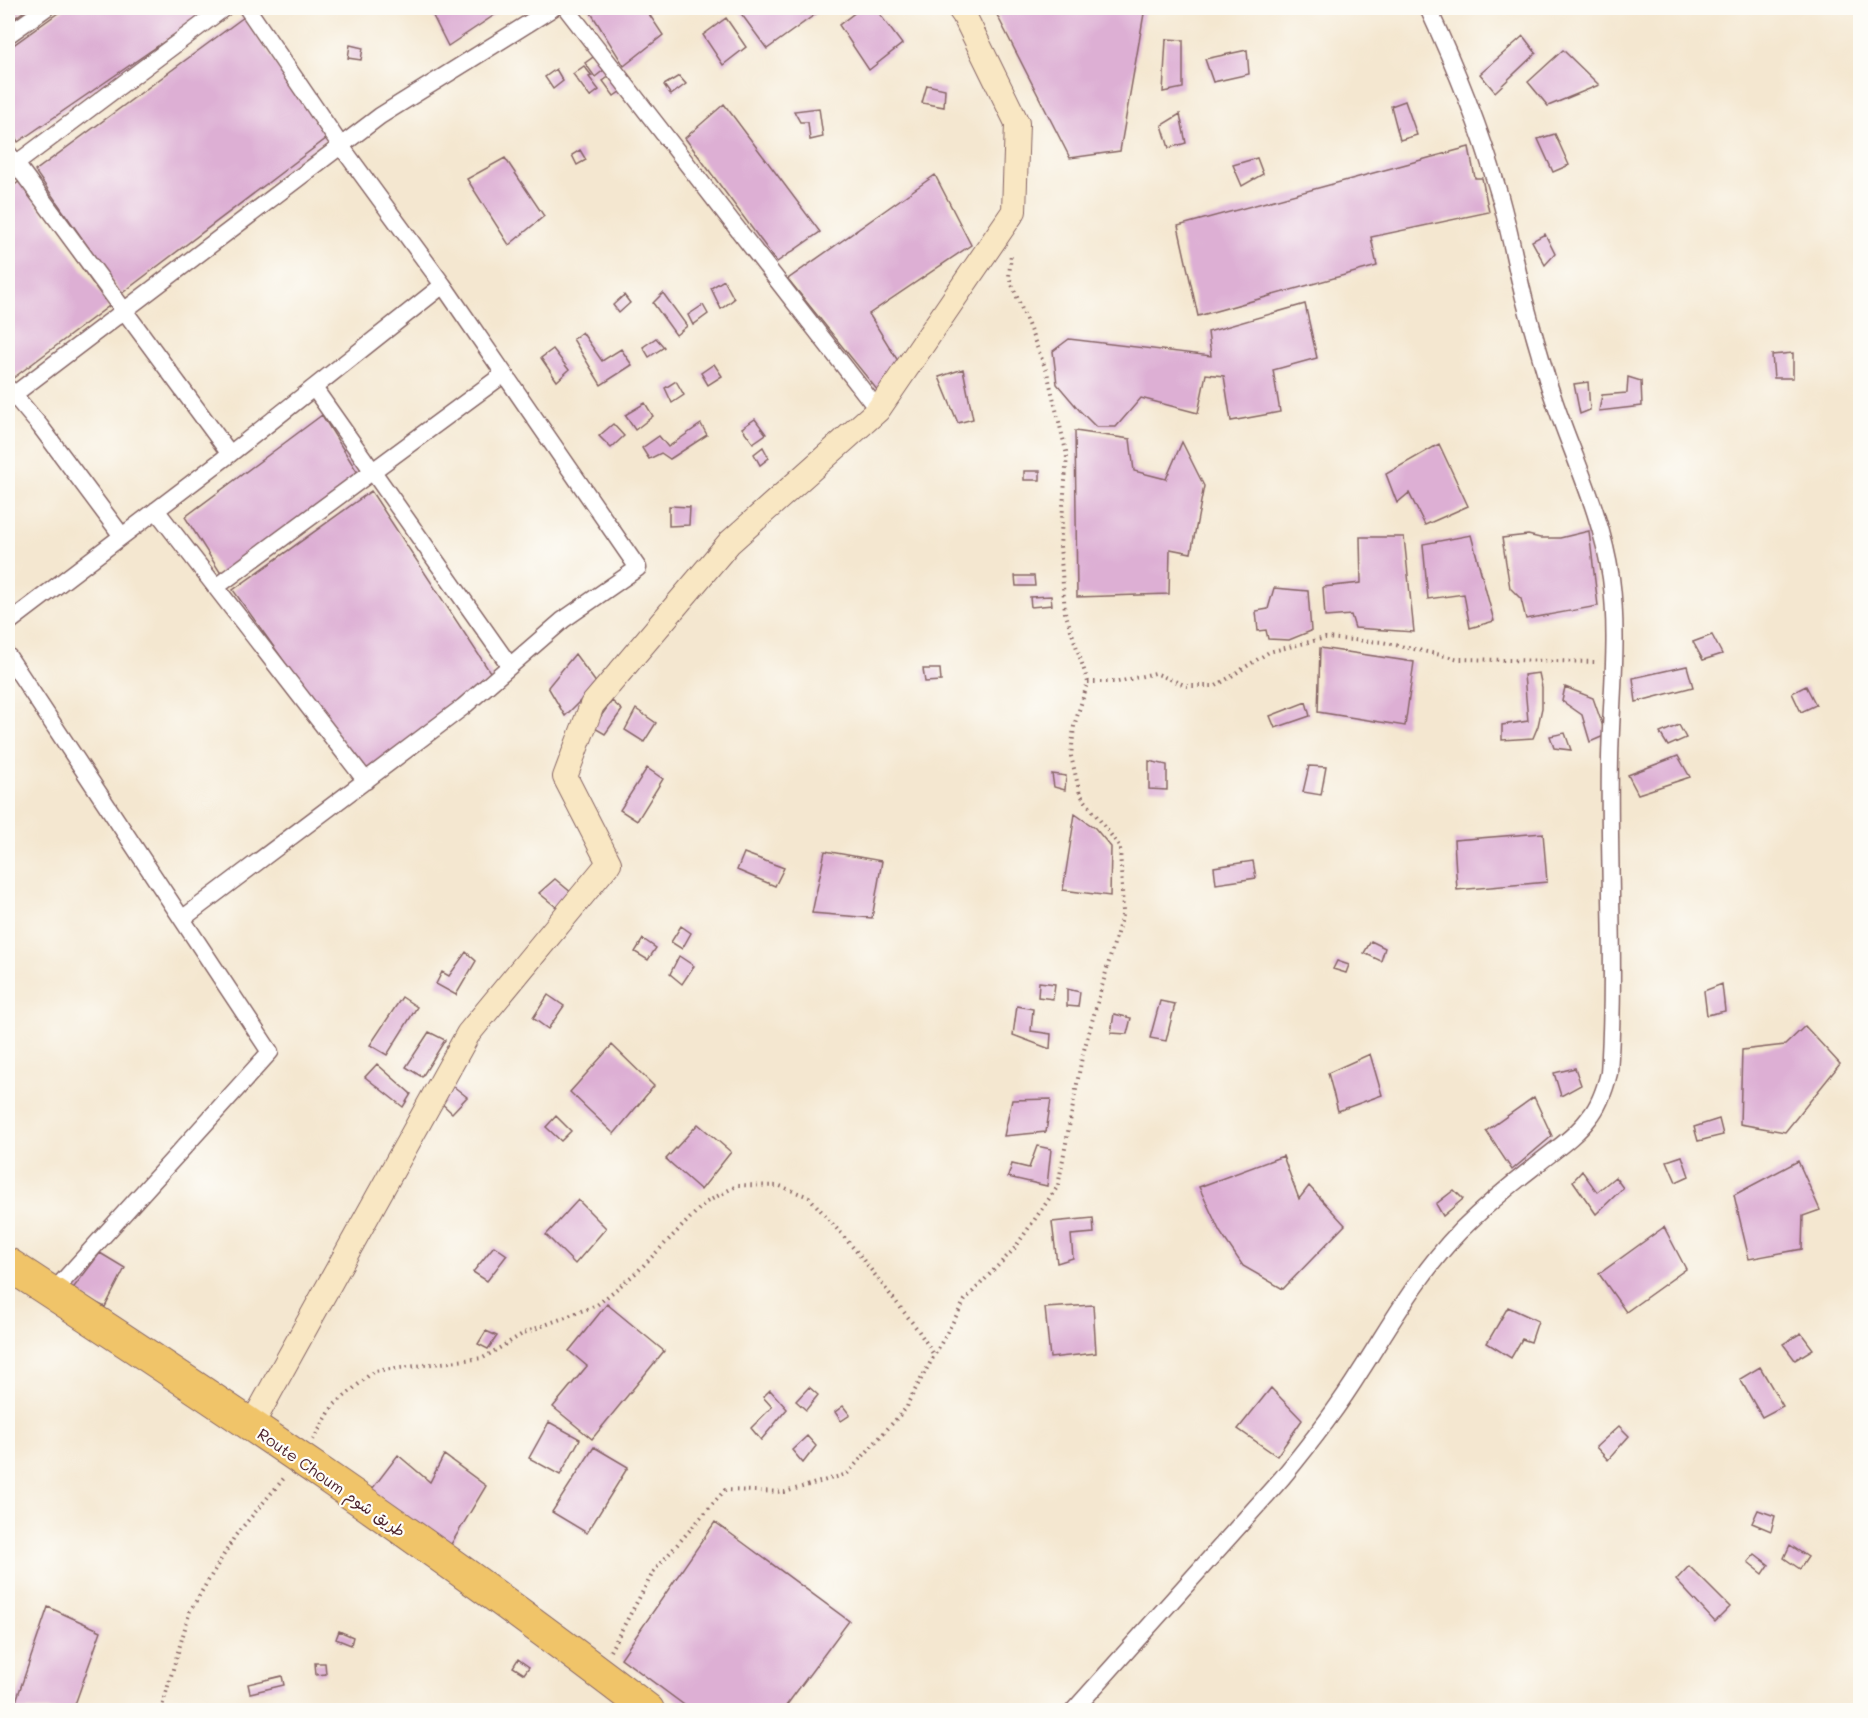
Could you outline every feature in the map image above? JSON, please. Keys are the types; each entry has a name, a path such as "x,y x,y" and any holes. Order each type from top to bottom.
{"highway":[{"name":"Route Choum طريق شوم","path":"8,1264 301,1460 512,1608 648,1710"}],"street":[{"path":"8,35 46,8"},
{"path":"224,8 10,162 230,454"},
{"path":"182,919 464,707 563,620 638,568 442,285 341,146 247,8"},
{"path":"122,536 40,426 9,394 124,311 380,116 553,8"},
{"path":"566,8 878,410"},
{"path":"251,1426 468,1034 609,863 566,777 592,705 729,543 878,410 1014,211 1017,123 959,8"},
{"path":"1074,1710 1310,1444 1360,1372 1398,1309 1433,1261 1488,1204 1582,1127 1598,1105 1609,1073 1613,928 1610,759 1614,610 1611,578 1596,513 1557,408 1536,342 1485,146 1452,59 1428,8"},
{"path":"8,623 230,454 442,285"},
{"path":"216,587 504,374"},
{"path":"314,387 510,666"},
{"path":"156,510 366,781"},
{"path":"8,656 270,1052 52,1293"}],"path":[{"path":"595,1670 614,1645 654,1571 725,1491 785,1492 847,1474 908,1407 909,1401 965,1300 1014,1249 1058,1186 1082,1057 1123,912 1120,847 1080,794 1071,756 1074,726 1089,682 1065,612 1060,546 1067,455 1047,372 1009,277 1014,211"},
{"path":"1089,682 1118,682 1155,673 1187,686 1216,686 1269,652 1325,638 1382,642 1459,659 1614,662"},
{"path":"161,1710 190,1611 235,1536 301,1460 333,1406 374,1371 483,1358 524,1333 597,1305 637,1272 705,1203 738,1185 780,1186 809,1197 857,1252 918,1330 934,1355"}],"building":[{"path":"8,8 28,8 8,23"},
{"path":"65,8 213,8 18,142 8,125 8,49"},
{"path":"429,8 505,8 448,46"},
{"path":"588,8 645,8 663,35 624,66"},
{"path":"737,8 824,8 767,49"},
{"path":"861,8 875,8 902,44 869,70 839,25"},
{"path":"1010,8 1145,8 1120,151 1070,158 996,13"},
{"path":"244,17 327,138 121,294 35,171"},
{"path":"726,18 746,47 723,65 703,35"},
{"path":"1523,36 1536,53 1495,92 1480,74"},
{"path":"1166,39 1183,40 1183,88 1163,92"},
{"path":"350,45 363,48 361,60 348,58"},
{"path":"1247,50 1249,74 1213,82 1205,59"},
{"path":"1563,50 1599,85 1548,106 1528,82"},
{"path":"596,55 605,69 595,77 585,63"},
{"path":"584,66 599,90 590,97 573,74"},
{"path":"556,69 563,81 553,89 545,77"},
{"path":"610,76 621,91 614,96 603,81"},
{"path":"679,76 686,84 671,95 664,85"},
{"path":"927,85 945,89 944,107 922,103"},
{"path":"1405,101 1417,135 1400,140 1391,106"},
{"path":"724,104 820,232 777,262 685,138"},
{"path":"819,108 823,137 810,140 808,122 800,122 794,111"},
{"path":"1180,114 1186,143 1169,148 1162,125"},
{"path":"1555,134 1569,165 1553,172 1538,139"},
{"path":"1469,147 1475,178 1482,178 1489,212 1371,237 1377,266 1198,316 1178,226"},
{"path":"580,150 586,160 577,165 572,155"},
{"path":"505,158 544,216 509,245 467,179"},
{"path":"1257,158 1263,174 1242,186 1233,165"},
{"path":"935,175 971,245 869,314 903,369 878,391 788,279"},
{"path":"20,181 109,306 12,379 8,373 8,190"},
{"path":"1545,234 1555,254 1545,265 1532,241"},
{"path":"724,280 734,299 721,309 711,288"},
{"path":"663,293 687,326 676,335 653,303"},
{"path":"624,295 630,303 619,313 613,305"},
{"path":"1305,304 1317,358 1273,370 1280,412 1231,421 1224,376 1206,374 1198,413 1141,398 1116,427 1096,427 1057,384 1053,351 1069,339 1211,356 1208,332"},
{"path":"703,305 708,314 693,325 688,315"},
{"path":"582,332 602,361 621,349 632,365 601,385 573,339"},
{"path":"656,338 664,347 649,357 643,347"},
{"path":"553,349 569,370 557,381 541,358"},
{"path":"1793,353 1793,378 1774,378 1772,355"},
{"path":"714,364 722,376 708,385 701,373"},
{"path":"963,369 973,419 958,423 939,377"},
{"path":"1628,377 1641,381 1642,406 1599,411 1602,395 1627,393"},
{"path":"676,381 684,395 672,403 665,388"},
{"path":"1588,382 1590,410 1580,414 1574,384"},
{"path":"645,403 653,416 635,430 625,415"},
{"path":"322,415 361,478 225,580 185,517"},
{"path":"755,419 766,434 753,443 742,428"},
{"path":"613,424 624,436 611,448 599,436"},
{"path":"701,424 707,435 670,459 661,453 649,459 642,448 659,436 668,447"},
{"path":"1075,431 1130,439 1134,471 1166,479 1182,442 1204,486 1191,553 1170,549 1169,594 1077,597"},
{"path":"1439,444 1468,506 1425,525 1409,493 1397,503 1386,474"},
{"path":"763,447 769,458 760,465 754,454"},
{"path":"1024,471 1040,471 1040,480 1024,480"},
{"path":"371,491 494,678 365,774 233,590"},
{"path":"669,506 690,507 689,525 669,526"},
{"path":"1589,531 1598,606 1526,619 1521,599 1510,588 1502,538 1528,535 1540,538 1560,538"},
{"path":"1471,535 1494,621 1470,628 1464,594 1428,599 1423,544"},
{"path":"1360,537 1404,537 1414,632 1355,628 1351,615 1325,617 1323,587 1361,583"},
{"path":"1015,576 1034,576 1035,586 1016,586"},
{"path":"1274,588 1308,591 1311,631 1289,640 1268,639 1266,630 1258,631 1256,611 1268,609"},
{"path":"1051,596 1052,605 1031,607 1030,597"},
{"path":"1712,635 1722,654 1703,660 1693,642"},
{"path":"1320,648 1414,662 1405,726 1318,712"},
{"path":"575,654 597,684 565,716 548,687"},
{"path":"1687,666 1693,687 1636,702 1633,678"},
{"path":"923,669 940,669 941,681 925,682"},
{"path":"1539,673 1542,708 1533,738 1502,740 1502,725 1528,721 1524,675"},
{"path":"1806,686 1816,705 1801,712 1792,693"},
{"path":"1565,687 1593,698 1606,735 1590,742 1582,715 1562,701"},
{"path":"612,701 622,710 605,734 593,727"},
{"path":"1306,702 1310,716 1275,728 1270,716"},
{"path":"636,709 656,723 644,742 625,730"},
{"path":"1679,725 1686,738 1668,746 1660,733"},
{"path":"1565,733 1571,750 1554,748 1550,736"},
{"path":"1678,756 1690,777 1638,794 1628,775"},
{"path":"1149,761 1167,765 1167,790 1149,789"},
{"path":"1309,766 1326,767 1321,795 1303,792"},
{"path":"647,768 663,779 637,821 620,810"},
{"path":"1052,774 1066,776 1065,790 1054,787"},
{"path":"1075,814 1095,828 1111,847 1110,896 1063,890"},
{"path":"1543,833 1547,882 1457,890 1454,840"},
{"path":"825,851 882,861 872,918 812,913"},
{"path":"744,853 784,868 775,886 737,870"},
{"path":"1253,861 1256,878 1216,884 1214,867"},
{"path":"555,879 573,894 561,911 539,893"},
{"path":"681,926 691,933 682,949 671,942"},
{"path":"643,939 656,948 648,960 635,952"},
{"path":"1371,941 1385,948 1381,961 1364,953"},
{"path":"466,952 476,961 456,995 436,984 442,972 449,976"},
{"path":"679,956 694,966 682,984 670,974"},
{"path":"1337,961 1349,965 1346,973 1333,969"},
{"path":"1039,982 1055,984 1053,999 1038,997"},
{"path":"1722,984 1725,1011 1707,1015 1704,991"},
{"path":"1067,989 1080,992 1078,1007 1067,1006"},
{"path":"548,995 564,1006 548,1029 533,1018"},
{"path":"402,997 417,1007 387,1055 370,1045"},
{"path":"1160,1001 1175,1004 1166,1041 1150,1038"},
{"path":"1017,1006 1033,1009 1031,1031 1051,1034 1050,1049 1013,1035"},
{"path":"1114,1014 1131,1018 1127,1034 1111,1033"},
{"path":"1805,1026 1840,1064 1785,1132 1740,1124 1742,1050 1785,1045"},
{"path":"429,1032 445,1040 422,1077 406,1067"},
{"path":"612,1045 654,1086 614,1134 570,1092"},
{"path":"1370,1054 1382,1095 1338,1111 1328,1073"},
{"path":"377,1064 411,1094 403,1107 365,1077"},
{"path":"1575,1068 1581,1085 1561,1096 1554,1073"},
{"path":"453,1086 467,1097 452,1113 438,1100"},
{"path":"1534,1097 1552,1136 1512,1170 1486,1131"},
{"path":"1051,1099 1046,1132 1004,1136 1012,1100"},
{"path":"556,1116 571,1131 561,1141 546,1127"},
{"path":"1719,1119 1723,1135 1698,1141 1694,1127"},
{"path":"698,1124 731,1152 701,1190 666,1159"},
{"path":"1037,1146 1051,1149 1047,1186 1008,1177 1012,1164 1029,1168"},
{"path":"1283,1156 1299,1199 1309,1186 1345,1225 1283,1289 1243,1266 1220,1232 1199,1187"},
{"path":"1682,1156 1689,1176 1676,1182 1667,1161"},
{"path":"1798,1161 1820,1210 1803,1216 1802,1249 1749,1259 1734,1195"},
{"path":"1582,1171 1597,1192 1615,1177 1623,1188 1596,1214 1573,1181"},
{"path":"1454,1190 1463,1199 1443,1216 1436,1204"},
{"path":"578,1200 606,1228 575,1264 546,1235"},
{"path":"1093,1218 1094,1233 1071,1235 1073,1258 1057,1263 1052,1222"},
{"path":"1664,1227 1686,1269 1626,1312 1599,1274"},
{"path":"494,1246 507,1255 487,1281 473,1272"},
{"path":"100,1253 125,1268 105,1307 71,1291"},
{"path":"607,1304 664,1351 592,1439 553,1407 587,1366 569,1351"},
{"path":"1093,1305 1096,1353 1050,1358 1045,1308"},
{"path":"1508,1307 1538,1321 1531,1342 1522,1339 1511,1358 1487,1343"},
{"path":"486,1331 497,1336 488,1349 478,1344"},
{"path":"1801,1333 1813,1349 1795,1360 1783,1344"},
{"path":"1760,1367 1783,1406 1762,1417 1740,1379"},
{"path":"809,1387 818,1395 806,1410 796,1401"},
{"path":"1271,1388 1302,1420 1277,1456 1238,1429"},
{"path":"770,1390 787,1409 761,1440 751,1428 772,1407 763,1397"},
{"path":"843,1406 850,1415 841,1421 835,1412"},
{"path":"549,1422 580,1439 560,1475 529,1458"},
{"path":"1619,1426 1629,1436 1608,1460 1596,1447"},
{"path":"807,1436 816,1446 803,1463 792,1450"},
{"path":"594,1447 628,1467 587,1533 552,1512"},
{"path":"398,1455 430,1482 444,1455 486,1486 450,1546 369,1493"},
{"path":"1758,1510 1775,1516 1771,1531 1752,1523"},
{"path":"715,1522 849,1621 783,1710 691,1710 621,1658"},
{"path":"1790,1545 1808,1557 1800,1569 1784,1558"},
{"path":"1755,1554 1769,1565 1763,1574 1748,1562"},
{"path":"1689,1566 1730,1607 1715,1622 1676,1580"},
{"path":"48,1607 101,1631 73,1710 13,1710"},
{"path":"339,1631 353,1637 351,1645 336,1639"},
{"path":"518,1659 529,1667 524,1674 513,1667"},
{"path":"315,1663 325,1663 326,1674 316,1675"},
{"path":"282,1676 284,1685 250,1693 248,1684"}]}
